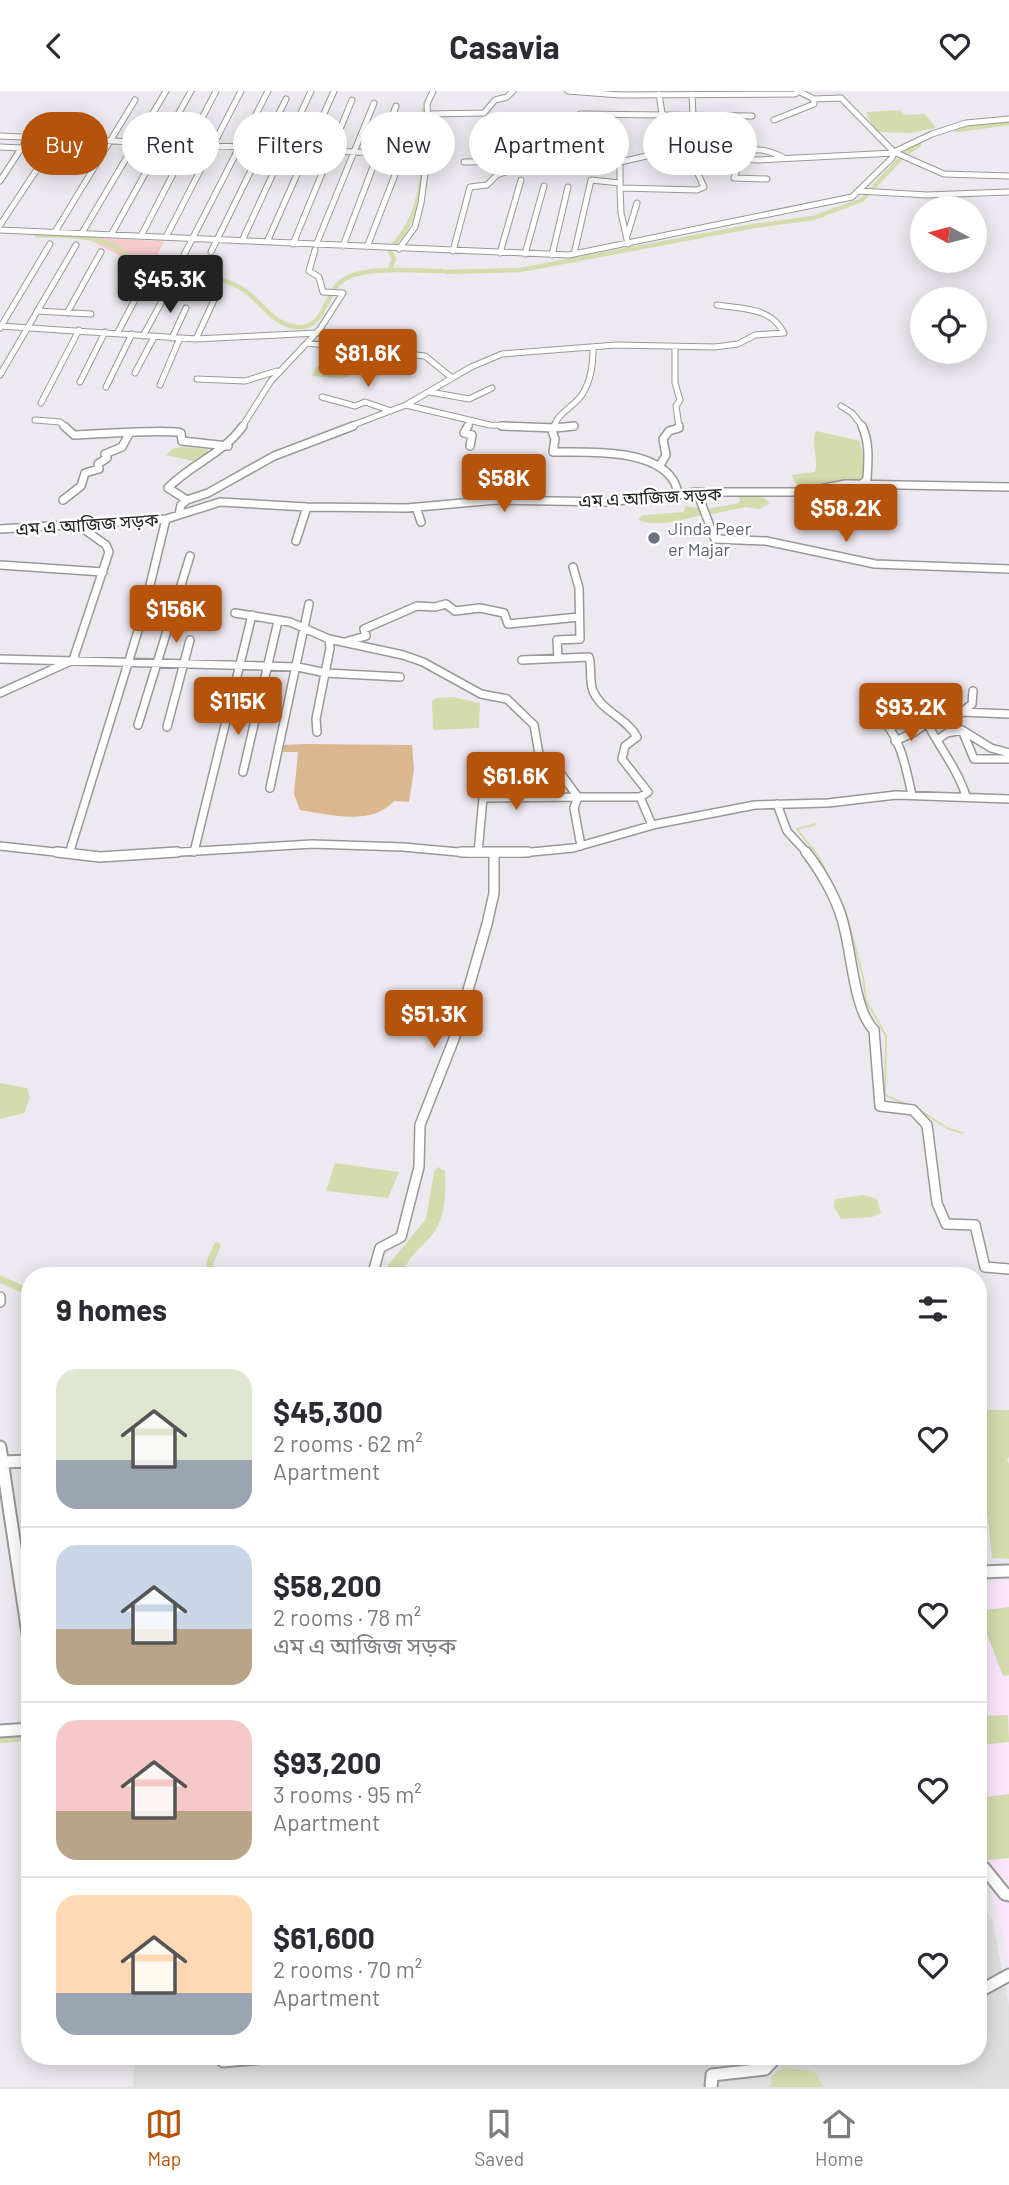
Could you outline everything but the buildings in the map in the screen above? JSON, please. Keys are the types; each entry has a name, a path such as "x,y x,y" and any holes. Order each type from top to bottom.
{"street":[{"path":"154,112 166,91"},
{"path":"179,112 191,91"},
{"path":"205,112 216,91"},
{"path":"219,136 241,91"},
{"path":"258,112 268,91"},
{"path":"302,112 311,91"},
{"path":"325,112 334,91"},
{"path":"430,112 427,104 433,91"},
{"path":"455,114 484,113 495,100 507,97 513,91"},
{"path":"568,91 692,94 795,94 799,91 814,99 841,98 894,152 944,174 1009,176"},
{"path":"659,93 662,112"},
{"path":"692,94 693,112"},
{"path":"280,112 286,99"},
{"path":"774,120 814,104 814,99"},
{"path":"55,232 135,100"},
{"path":"347,112 352,100"},
{"path":"187,500 168,488 228,446 279,371 332,315 343,293 323,292 319,277 309,271 316,247 374,103"},
{"path":"394,112 396,106"},
{"path":"757,159 894,152 932,134 966,123 1009,119"},
{"path":"0,137 21,138"},
{"path":"110,141 122,141"},
{"path":"0,147 21,148 0,181"},
{"path":"757,147 764,147 786,159"},
{"path":"347,152 361,152"},
{"path":"34,175 0,228 316,247 552,255 574,254 628,244 852,197 892,158 894,152"},
{"path":"628,244 620,185 620,162 643,157"},
{"path":"184,255 233,160"},
{"path":"464,162 469,162"},
{"path":"82,233 122,166"},
{"path":"111,235 144,175"},
{"path":"141,236 173,175"},
{"path":"166,237 199,175"},
{"path":"211,252 249,175"},
{"path":"242,241 273,175"},
{"path":"267,243 298,175"},
{"path":"293,244 321,175"},
{"path":"343,246 370,175"},
{"path":"367,247 395,175"},
{"path":"399,249 417,225 426,175"},
{"path":"453,251 470,187 487,185 497,175"},
{"path":"574,254 591,180 620,185 697,190 704,187 698,175"},
{"path":"735,175 734,178 767,179"},
{"path":"500,253 521,180"},
{"path":"525,254 544,185"},
{"path":"552,255 568,187"},
{"path":"859,191 927,195 1009,192"},
{"path":"627,236 637,203"},
{"path":"50,244 0,326 196,339 317,333"},
{"path":"0,375 76,245"},
{"path":"67,313 101,252"},
{"path":"118,333 149,273"},
{"path":"143,335 173,281"},
{"path":"196,339 214,300"},
{"path":"179,514 181,505 187,500 208,493 274,456 406,405 452,378 508,353 593,349 616,345 675,348 738,344 755,335 784,333 781,323 766,313 717,305"},
{"path":"172,338 186,308"},
{"path":"37,311 91,314"},
{"path":"41,403 79,330"},
{"path":"80,381 106,332"},
{"path":"106,387 132,334"},
{"path":"135,373 154,337"},
{"path":"160,385 180,338"},
{"path":"307,343 425,356 452,378"},
{"path":"660,467 666,455 663,439 669,431 679,428 676,406 680,400 675,383 675,348"},
{"path":"593,349 584,393 554,423 553,452 612,453 639,459 660,467 672,478 679,495"},
{"path":"197,379 245,381 279,371"},
{"path":"430,392 469,399 492,388"},
{"path":"322,397 355,406 365,402 391,411"},
{"path":"406,405 470,422 516,428 574,426"},
{"path":"841,406 861,421 865,431 870,460 867,479 862,484"},
{"path":"34,420 60,422 74,435 129,434 145,430 178,432 181,433 182,441 228,446"},
{"path":"470,422 464,433 472,435 470,446"},
{"path":"63,500 81,486 84,474 99,469 98,464 107,459 105,454 122,447 129,434"},
{"path":"496,500 499,477"},
{"name":"এম এ আজিজ সড়ক","path":"0,529 166,519 220,502 307,507 416,507 496,500 608,502 696,492 804,492 862,484 902,487 1009,487"},
{"path":"696,492 716,539 766,541 875,564 1009,569"},
{"path":"296,541 307,507"},
{"path":"416,507 421,522"},
{"path":"69,854 128,662 166,519"},
{"path":"0,693 73,660 109,552 106,545 78,526"},
{"path":"138,725 190,557"},
{"path":"0,565 103,572"},
{"path":"558,658 557,640 580,639 579,587 573,567"},
{"path":"270,788 298,667 309,604"},
{"path":"346,641 366,636 364,629 367,627 383,623 417,605 435,607 446,604 455,611 471,608 499,611 504,613 508,624 579,617"},
{"path":"235,613 278,621 305,628 329,639 415,659 481,694 507,699 534,725 539,754 561,774 578,797"},
{"path":"194,852 252,615"},
{"path":"243,772 278,621"},
{"path":"317,732 316,719 326,673 329,639"},
{"path":"167,727 190,640"},
{"path":"478,853 482,798 640,797 648,792 622,759 625,746 637,737 635,731 629,723 614,716 595,694 591,686 589,657 522,660"},
{"path":"0,659 298,667 326,673 400,677"},
{"path":"887,725 927,723 962,712 971,706 974,698 972,691"},
{"path":"962,712 1009,714"},
{"path":"877,714 884,718 895,741 912,795"},
{"path":"927,723 945,758 960,777 966,796"},
{"path":"895,741 924,729 927,723"},
{"path":"937,740 947,733 962,730 991,748 1009,753"},
{"path":"962,730 974,759 1009,759"},
{"path":"0,846 100,857 312,843 494,853 581,846 652,825 731,809 777,804 912,795 1009,799"},
{"path":"578,797 574,808 581,846"},
{"path":"640,797 652,825"},
{"path":"777,804 787,831 819,869 845,928 858,999 866,1022 874,1030 880,1106 913,1110 927,1125 937,1203 946,1224 975,1225 985,1267"},
{"path":"375,1267 380,1248 401,1237 411,1206 421,1140 420,1125 454,1039 487,924 494,893 494,853"},
{"path":"987,1267 1009,1269"},
{"path":"0,1447 21,1585"},
{"path":"3,1462 21,1461"},
{"path":"987,1572 1009,1571"},
{"path":"0,1731 21,1730"},
{"path":"987,1872 1005,1894 1009,1895"},
{"path":"987,1987 1009,1975"},
{"path":"711,2087 712,2075 765,2069 768,2065"}],"shaded area":[{"path":"900,110 903,115 925,114 936,128 910,133 879,132 866,112"},
{"path":"97,238 164,242 149,271 91,241"},
{"path":"324,363 346,364 359,372 343,378 312,376 315,368"},
{"path":"816,431 860,441 864,463 862,481 797,485 791,475 815,472"},
{"path":"174,448 207,449 210,453 197,462 165,455"},
{"path":"735,496 761,496 770,503 759,509 746,507 712,514 707,512 707,509 739,503 740,499"},
{"path":"685,506 699,508 702,515 660,523 638,519 643,515 684,512"},
{"path":"453,697 480,703 479,728 433,730 432,701 436,698"},
{"path":"284,745 412,745 414,770 409,802 394,801 374,814 350,817 300,810 294,794 298,752 283,752"},
{"path":"0,1083 27,1088 30,1097 24,1113 0,1119"},
{"path":"335,1163 399,1172 388,1198 326,1191"},
{"path":"438,1167 445,1171 445,1202 439,1224 406,1267 387,1267 426,1219 434,1171"},
{"path":"864,1195 877,1199 881,1213 872,1217 841,1219 834,1207 835,1199"},
{"path":"987,1410 1009,1410 1009,1559 992,1558 988,1517"},
{"path":"1009,1581 1009,1974 1004,1939 987,1878 987,1582"},
{"path":"1009,1607 1009,1675 1003,1676 987,1634 987,1610"},
{"path":"1008,1715 1009,1742 987,1744 987,1716"},
{"path":"1009,1794 1009,1858 987,1860 987,1797"},
{"path":"987,1914 992,1917 1009,2006 1009,2087 133,2087 134,2065 987,2065"},
{"path":"785,2067 815,2072 823,2087 771,2087 771,2076"}],"waterway":[{"path":"389,270 394,259 389,249 410,220 421,185 424,110"},
{"path":"957,130 1009,123"},
{"path":"905,154 919,145"},
{"path":"870,191 902,157"},
{"path":"446,272 520,270 754,226 813,218 862,200 867,195"},
{"path":"37,235 96,240 115,247 147,267 183,270 218,278 244,290 277,320 291,326 302,327 316,320 333,290 347,278 372,271 389,270"},
{"path":"389,270 442,271"},
{"path":"816,824 797,829 819,857 832,884"},
{"path":"836,892 845,909 863,977 866,1000 886,1036 885,1095 908,1105"},
{"path":"916,1108 949,1129 963,1133"},
{"path":"210,1267 217,1246"},
{"path":"0,1279 21,1289"},
{"path":"0,1739 21,1737"}],"place":[{"name":"Jinda Peer er Majar","path":"654,538"}]}
